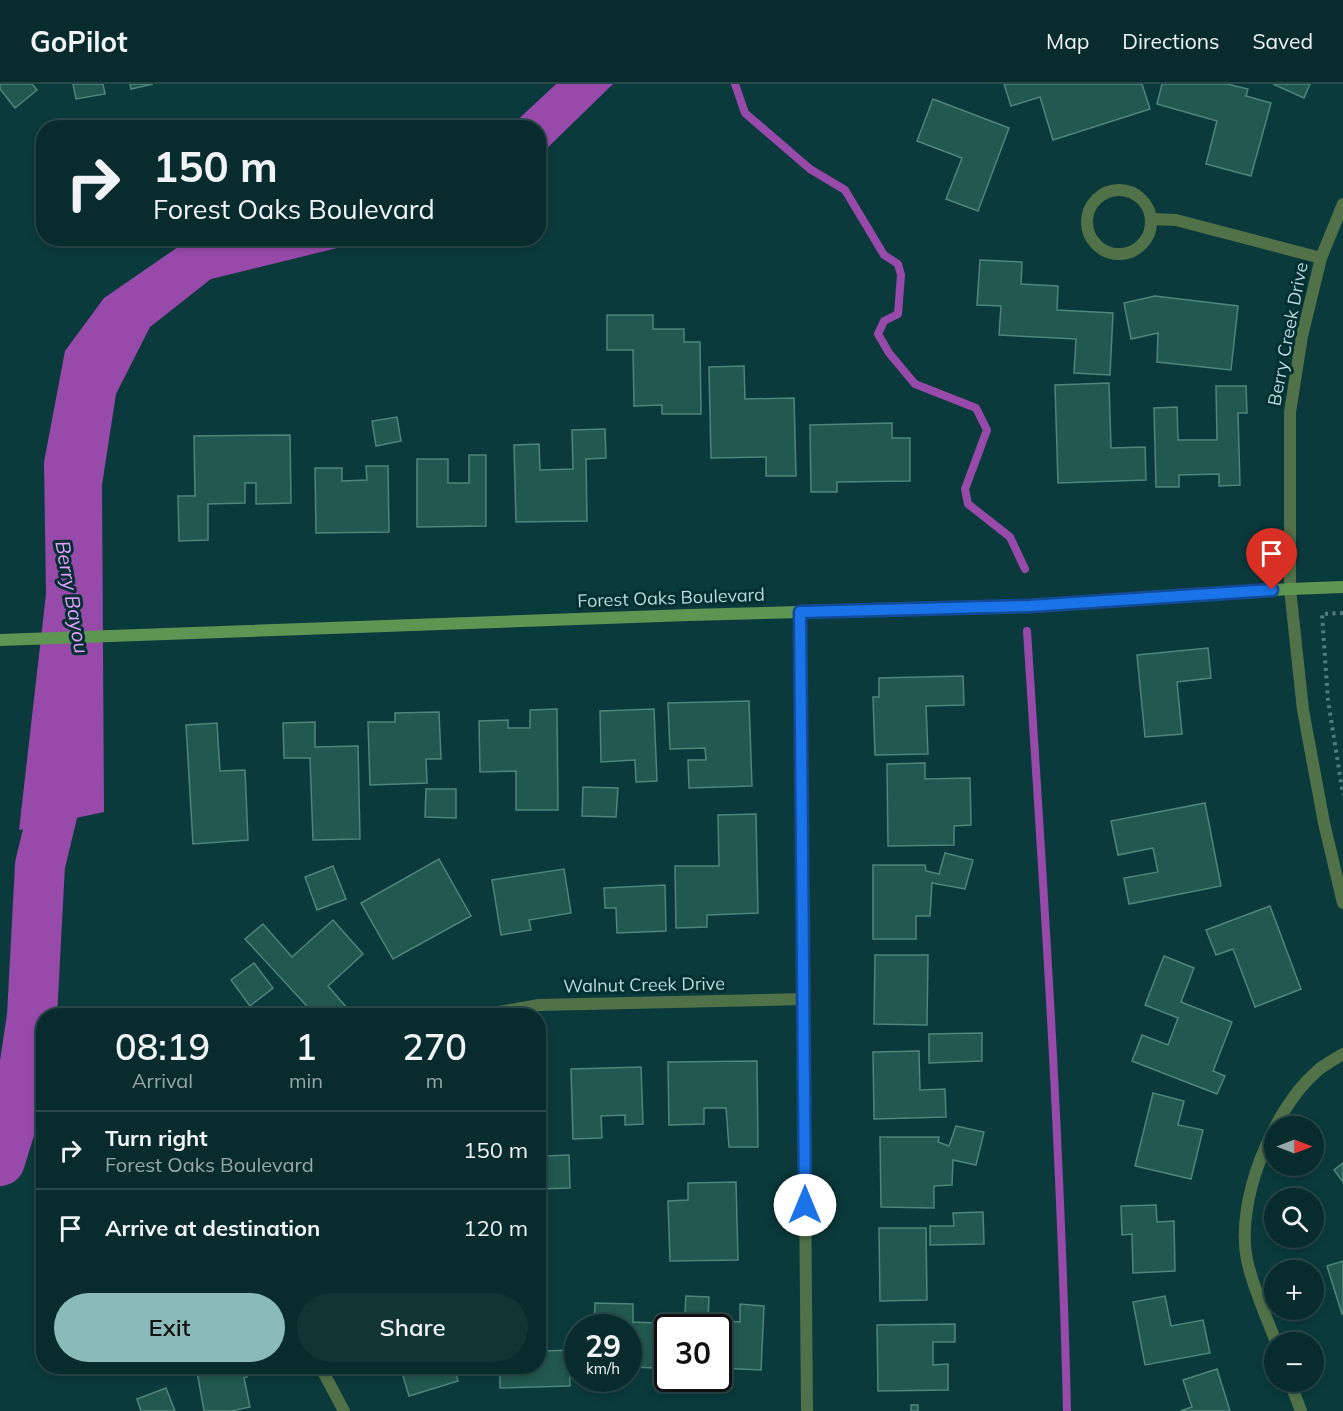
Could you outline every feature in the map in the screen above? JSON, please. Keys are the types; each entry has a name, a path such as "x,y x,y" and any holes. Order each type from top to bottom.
{"street":[{"path":"1112,190 1134,193 1143,200 1152,219 1151,230 1140,248 1131,253 1110,254 1093,242 1088,233 1088,212 1094,202 1112,190"},
{"name":"Berry Creek Drive","path":"1343,204 1321,258 1302,336 1290,412 1290,589 1303,710 1324,824 1343,903"},
{"path":"1152,219 1176,220 1321,258"},
{"name":"Forest Oaks Boulevard","path":"0,640 1029,606 1343,587"},
{"path":"800,612 807,1411"},
{"name":"Walnut Creek Drive","path":"522,1008 539,1005 804,999"},
{"path":"1273,1332 1247,1259 1245,1222 1254,1178 1270,1133 1290,1102 1316,1071 1343,1054"},
{"path":"324,1374 344,1411"},
{"path":"1294,1392 1301,1411"}],"path":[{"path":"1343,613 1322,614 1328,700 1343,795"}],"water":[{"path":"556,84 613,84 546,149 546,120 517,120"},
{"path":"180,246 345,246 211,279 150,327 116,394 102,485 104,812 19,830 46,594 44,462 65,351 104,298"}],"building":[{"path":"0,84 32,84 37,90 15,108 0,89"},
{"path":"73,84 103,84 105,94 76,99"},
{"path":"130,84 153,84 131,89"},
{"path":"1004,84 1142,84 1150,109 1053,140 1040,97 1011,106"},
{"path":"1162,84 1227,84 1248,89 1246,96 1271,103 1251,176 1206,164 1217,121 1157,104"},
{"path":"1273,84 1310,84 1304,98"},
{"path":"933,99 1009,128 978,211 946,199 962,158 917,141"},
{"path":"980,260 1022,262 1021,284 1058,286 1057,310 1113,313 1110,375 1074,373 1076,339 999,335 1001,306 977,305"},
{"path":"1155,296 1238,306 1231,370 1157,362 1158,333 1131,339 1124,303"},
{"path":"607,315 653,315 653,329 684,329 684,342 700,342 701,414 662,414 662,405 634,406 633,350 607,350"},
{"path":"744,366 745,399 794,398 796,476 766,476 766,457 711,458 709,367"},
{"path":"1109,383 1111,448 1145,447 1146,480 1058,483 1055,385"},
{"path":"1216,386 1246,386 1247,413 1238,413 1240,485 1219,486 1219,474 1179,475 1179,487 1156,487 1154,408 1177,407 1178,440 1217,440"},
{"path":"397,417 401,441 376,446 372,421"},
{"path":"892,423 892,438 910,438 910,481 837,482 837,492 811,492 810,425"},
{"path":"605,429 606,458 586,459 587,521 516,522 514,445 539,444 540,470 573,469 572,430"},
{"path":"290,435 291,503 256,504 256,483 245,483 245,503 208,504 208,540 179,541 178,496 195,496 194,436"},
{"path":"469,455 486,455 486,526 417,527 417,459 448,459 448,483 469,483"},
{"path":"366,466 388,466 389,532 316,533 315,468 342,468 342,481 367,480"},
{"path":"1208,648 1211,678 1177,682 1182,734 1145,737 1137,655"},
{"path":"963,676 964,705 926,706 928,754 875,755 873,697 879,697 879,678"},
{"path":"749,701 752,786 689,788 688,760 706,760 705,748 670,749 668,703"},
{"path":"557,709 558,810 516,810 516,771 480,772 479,721 508,720 508,728 530,728 530,710"},
{"path":"654,709 657,781 636,782 635,760 601,762 600,711"},
{"path":"439,712 441,759 426,759 427,783 370,785 368,722 395,722 395,713"},
{"path":"315,722 315,747 358,746 360,839 313,840 310,758 284,758 283,723"},
{"path":"217,723 220,771 245,770 248,840 193,844 186,725"},
{"path":"925,763 925,779 970,778 971,825 954,826 954,845 888,846 887,764"},
{"path":"583,787 618,788 616,817 582,816"},
{"path":"426,789 456,789 456,818 425,817"},
{"path":"1205,803 1221,886 1129,904 1124,878 1158,872 1153,848 1118,855 1111,821"},
{"path":"756,814 758,913 707,915 707,927 676,928 675,866 719,866 718,815"},
{"path":"945,853 973,860 965,889 932,883 930,916 916,916 916,939 873,939 873,865 925,865 926,871 939,874"},
{"path":"439,859 471,916 393,959 361,903"},
{"path":"333,866 346,899 317,910 305,877"},
{"path":"564,869 571,913 529,920 531,930 501,935 492,880"},
{"path":"665,885 666,931 617,933 616,908 605,908 604,888"},
{"path":"1270,906 1301,989 1255,1007 1233,949 1216,955 1206,930"},
{"path":"333,920 363,954 328,986 347,1008 309,1008 245,939 263,924 292,957"},
{"path":"875,955 928,955 927,1025 874,1024"},
{"path":"1164,956 1194,968 1181,1002 1232,1022 1213,1071 1225,1076 1217,1094 1132,1061 1142,1035 1168,1045 1178,1018 1145,1005"},
{"path":"254,963 273,988 250,1006 231,980"},
{"path":"982,1033 982,1061 929,1063 929,1034"},
{"path":"919,1051 920,1090 945,1089 946,1117 874,1119 873,1052"},
{"path":"757,1061 758,1147 729,1147 726,1108 704,1108 704,1124 669,1125 668,1062"},
{"path":"641,1067 643,1124 625,1125 625,1115 601,1116 602,1138 573,1139 571,1069"},
{"path":"1153,1093 1184,1101 1178,1125 1203,1130 1191,1179 1135,1166"},
{"path":"956,1126 984,1132 976,1165 953,1160 952,1185 934,1186 934,1208 881,1207 880,1137 939,1137 938,1142 949,1146"},
{"path":"569,1155 570,1188 546,1189 546,1156"},
{"path":"1343,1163 1343,1182 1334,1170"},
{"path":"736,1182 738,1260 670,1261 668,1201 688,1200 688,1183"},
{"path":"1156,1205 1157,1222 1174,1221 1175,1271 1133,1273 1132,1234 1122,1235 1121,1206"},
{"path":"983,1212 984,1244 930,1245 930,1226 954,1226 953,1213"},
{"path":"879,1228 926,1228 927,1300 880,1301"},
{"path":"1343,1261 1343,1313 1342,1314 1327,1266"},
{"path":"686,1296 709,1297 708,1314 685,1314"},
{"path":"1165,1296 1171,1326 1203,1320 1210,1353 1145,1365 1133,1302"},
{"path":"595,1303 633,1304 633,1314 595,1314"},
{"path":"740,1304 764,1306 761,1370 732,1369 732,1322 740,1322"},
{"path":"642,1322 654,1323 654,1368 642,1367"},
{"path":"955,1324 955,1342 933,1342 933,1365 948,1364 948,1390 878,1391 877,1325"},
{"path":"564,1350 564,1386 500,1388 500,1374 546,1374 546,1351"},
{"path":"1217,1369 1230,1411 1180,1411 1192,1407 1183,1380"},
{"path":"197,1374 246,1374 247,1377 244,1378 250,1407 231,1411 204,1411"},
{"path":"402,1374 456,1374 458,1381 409,1396"},
{"path":"166,1388 175,1411 141,1411 137,1399"},
{"path":"911,1405 918,1405 918,1411 911,1411"}],"waterway":[{"path":"735,84 745,113 810,169 845,190 884,255 898,264 901,275 898,314 884,321 878,334 889,353 915,384 976,408 987,430 965,489 968,504 1010,537 1025,569"},
{"path":"1027,631 1056,1118 1067,1411"},
{"name":"Berry Bayou","path":"0,1161 20,1096 32,1016 40,865 66,757"}],"route":[{"path":"805,1205 800,612 1029,606 1272,590"}]}
